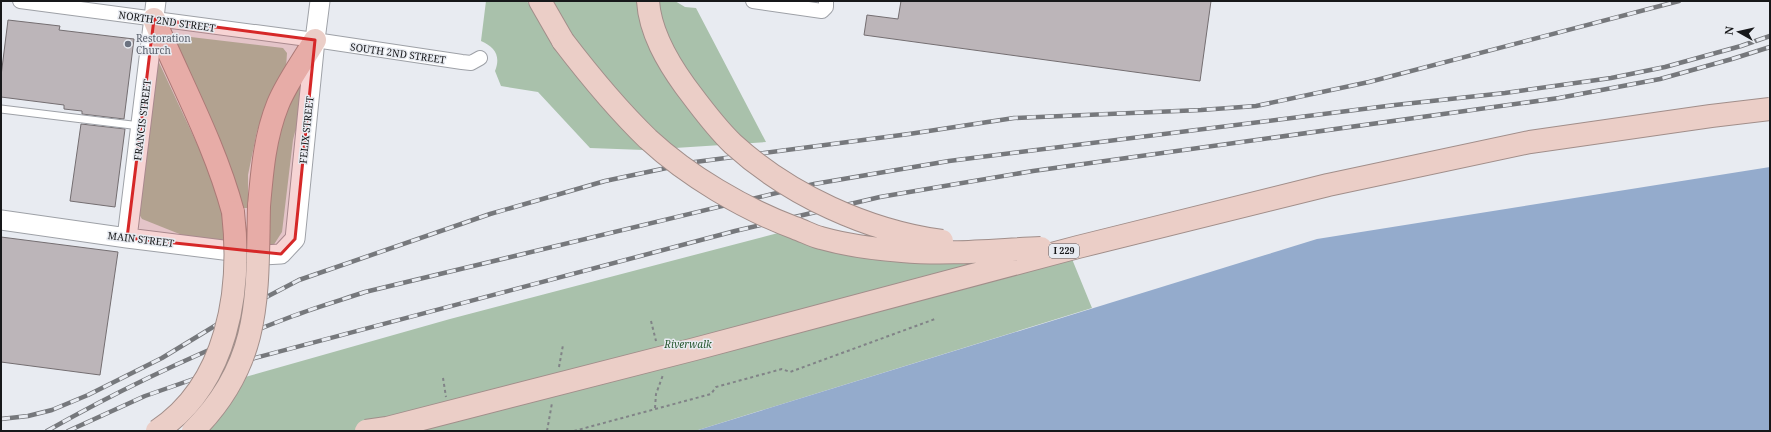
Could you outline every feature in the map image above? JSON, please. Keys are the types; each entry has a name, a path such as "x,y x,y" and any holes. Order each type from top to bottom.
{"highway":[{"path":"540,1 563,41 586,72 648,139 669,156 720,192 752,210 820,238 901,251 957,253 1009,249 1078,247"},
{"path":"648,1 649,15 660,44 674,71 713,122 733,144 757,163 808,196 877,227 922,238 963,244 1029,250 1104,241"},
{"path":"155,10 226,186 236,240 235,275 231,314 221,346 208,376 188,404 157,431"},
{"path":"193,431 222,399 236,373 250,338 255,304 262,170 270,126 279,102 315,40"},
{"name":"I 229","path":"374,431 694,350 1104,241 1326,184 1529,142 1709,115 1770,109"},
{"name":"I 229","path":"366,431 394,426 687,351 1078,247 1328,185 1530,142 1770,109"}],"main road":[{"name":"FELIX STREET","path":"281,254 295,239 320,1"},
{"name":"FRANCIS STREET","path":"127,238 155,10"},
{"name":"MAIN STREET","path":"1,220 127,238 263,254 281,254"}],"street":[{"name":"NORTH 2ND STREET","path":"20,1 155,10 315,40"},
{"path":"753,1 822,11 826,4"},
{"name":"SOUTH 2ND STREET","path":"315,40 471,63 480,58"}],"lane":[{"path":"1,109 141,127"}],"path":[{"path":"574,431 711,394 716,387 782,369 790,372 935,319"}],"highlighted area":[{"path":"154,19 315,40 295,239 281,254 127,238"}],"green space":[{"path":"486,1 527,1 549,39 566,28 551,1 675,1 685,7 696,8 766,142 644,150 590,148 538,92 501,86 495,71 497,66 496,53 490,46 481,41"},
{"path":"174,35 283,48 287,53 286,68 268,103 257,131 248,175 248,208 237,208 170,38"},
{"path":"155,54 220,197 225,244 197,241 142,219 139,214"},
{"path":"311,54 302,123 295,132 293,140 282,232 273,246 263,248 267,180 282,116"},
{"name":"Riverwalk","path":"778,233 823,245 1072,259 1092,308 695,431 196,431 238,379 450,319"}],"water":[{"path":"1770,167 1770,431 695,431 1317,239"}],"building":[{"path":"901,1 1211,1 1200,81 864,35 867,15 898,19"},
{"path":"8,20 60,26 59,30 134,39 124,119 82,114 82,111 64,109 64,105 1,97 1,76"},
{"path":"81,124 125,129 115,207 70,201"},
{"path":"1,237 118,252 100,375 1,362"}],"railway":[{"path":"1,419 28,416 52,410 88,395 162,358 236,313 299,280 490,214 605,181 695,162 909,134 1014,118 1201,110 1256,106 1369,82 1679,1"},
{"path":"47,431 137,383 230,341 293,316 365,292 814,184 949,161 1395,105 1505,93 1611,78 1665,67 1741,46 1770,36"},
{"path":"68,431 145,396 251,359 735,231 880,197 1033,171 1559,98 1660,79 1770,47"}],"place":[{"name":"Restoration Church","path":"128,44"}]}
